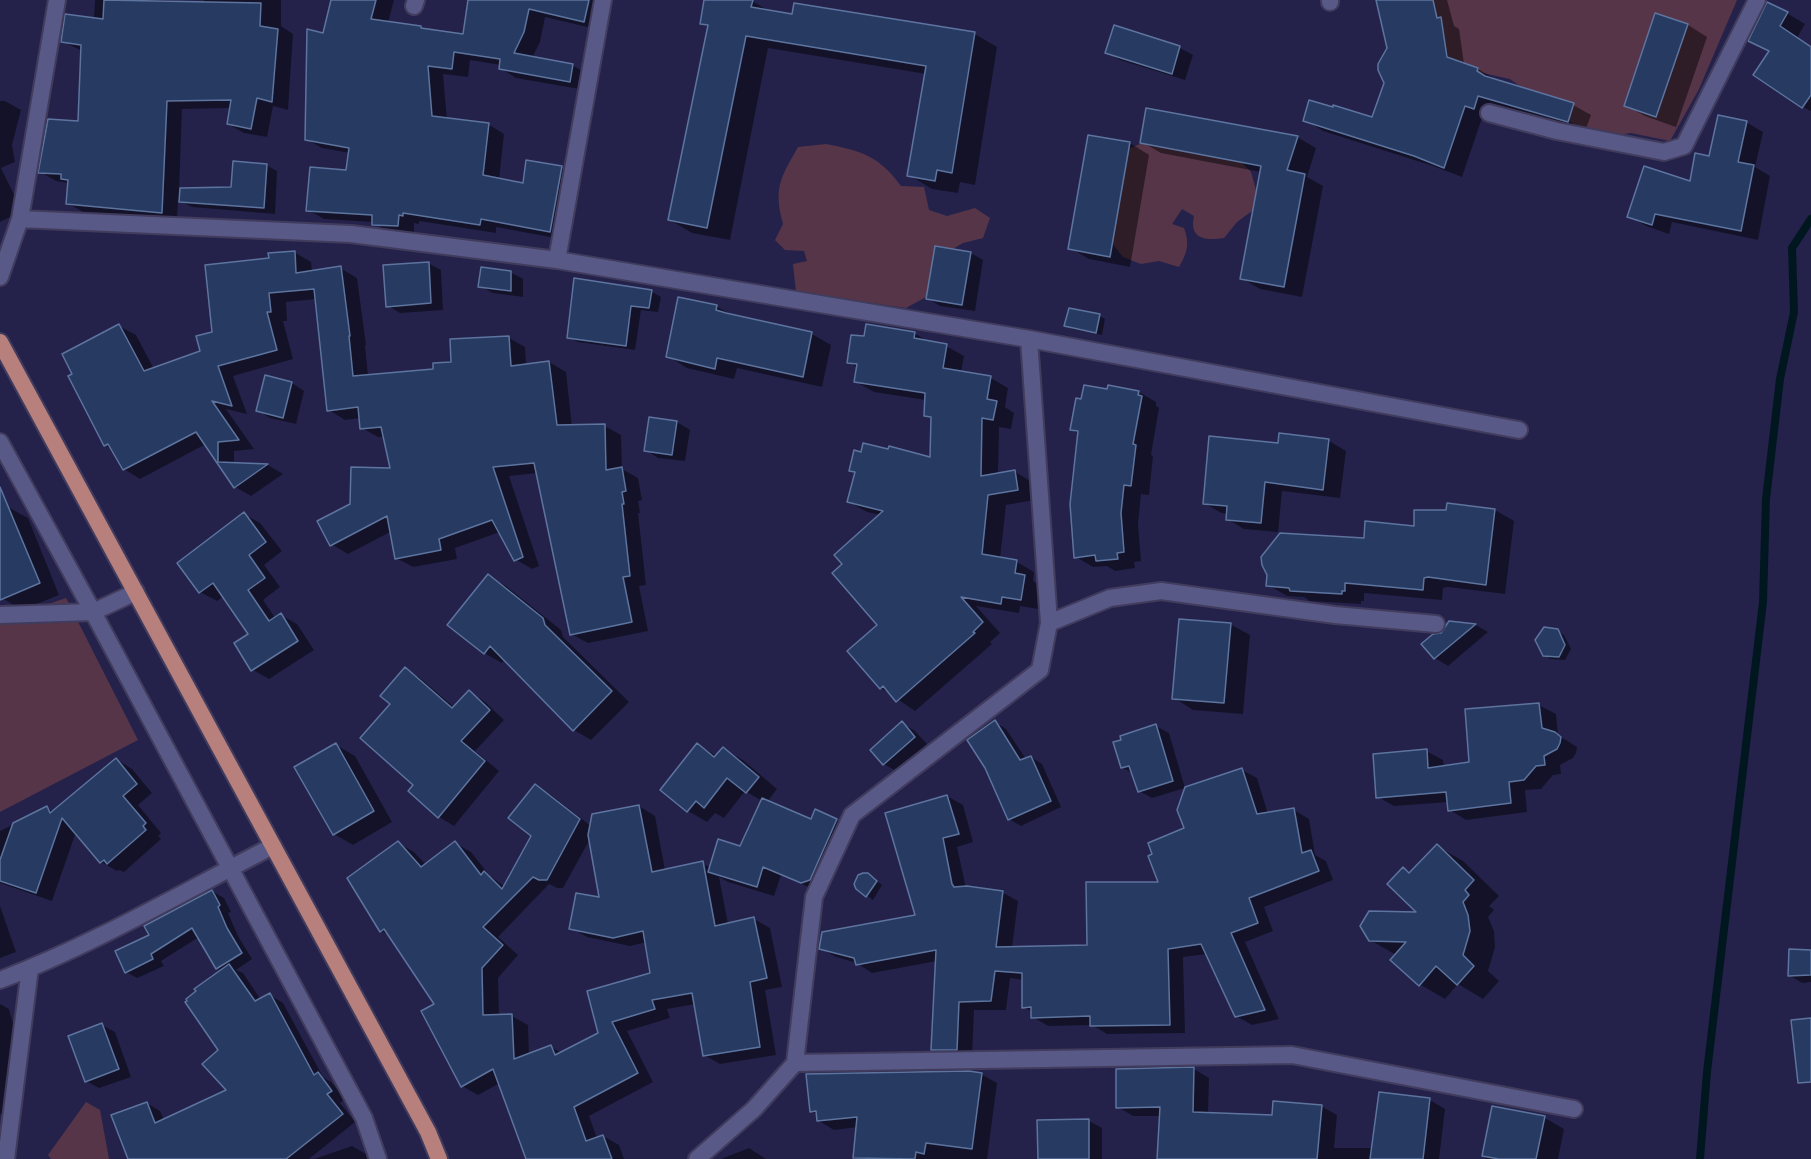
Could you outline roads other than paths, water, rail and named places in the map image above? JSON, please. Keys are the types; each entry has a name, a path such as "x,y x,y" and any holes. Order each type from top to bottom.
{"main road":[{"path":"0,342 428,1132 439,1159"}],"street":[{"path":"0,277 20,219 57,0"},
{"path":"557,260 603,0"},
{"path":"1490,113 1557,131 1664,152 1684,146 1757,0"},
{"path":"20,219 351,234 557,260 1029,339 1519,430"},
{"path":"697,1159 754,1109 795,1063 814,897 852,815 1040,670 1049,623 1029,339"},
{"path":"0,442 364,1118 378,1159"},
{"path":"1049,623 1110,598 1161,591 1335,615 1436,624"},
{"path":"0,615 93,612 136,592"},
{"path":"0,980 30,968 273,846"},
{"path":"6,1159 30,968"},
{"path":"795,1063 1292,1055 1574,1109"}],"waterway":[{"path":"1700,1159 1707,1072 1763,602 1766,499 1780,379 1794,312 1792,248 1811,219"}]}
